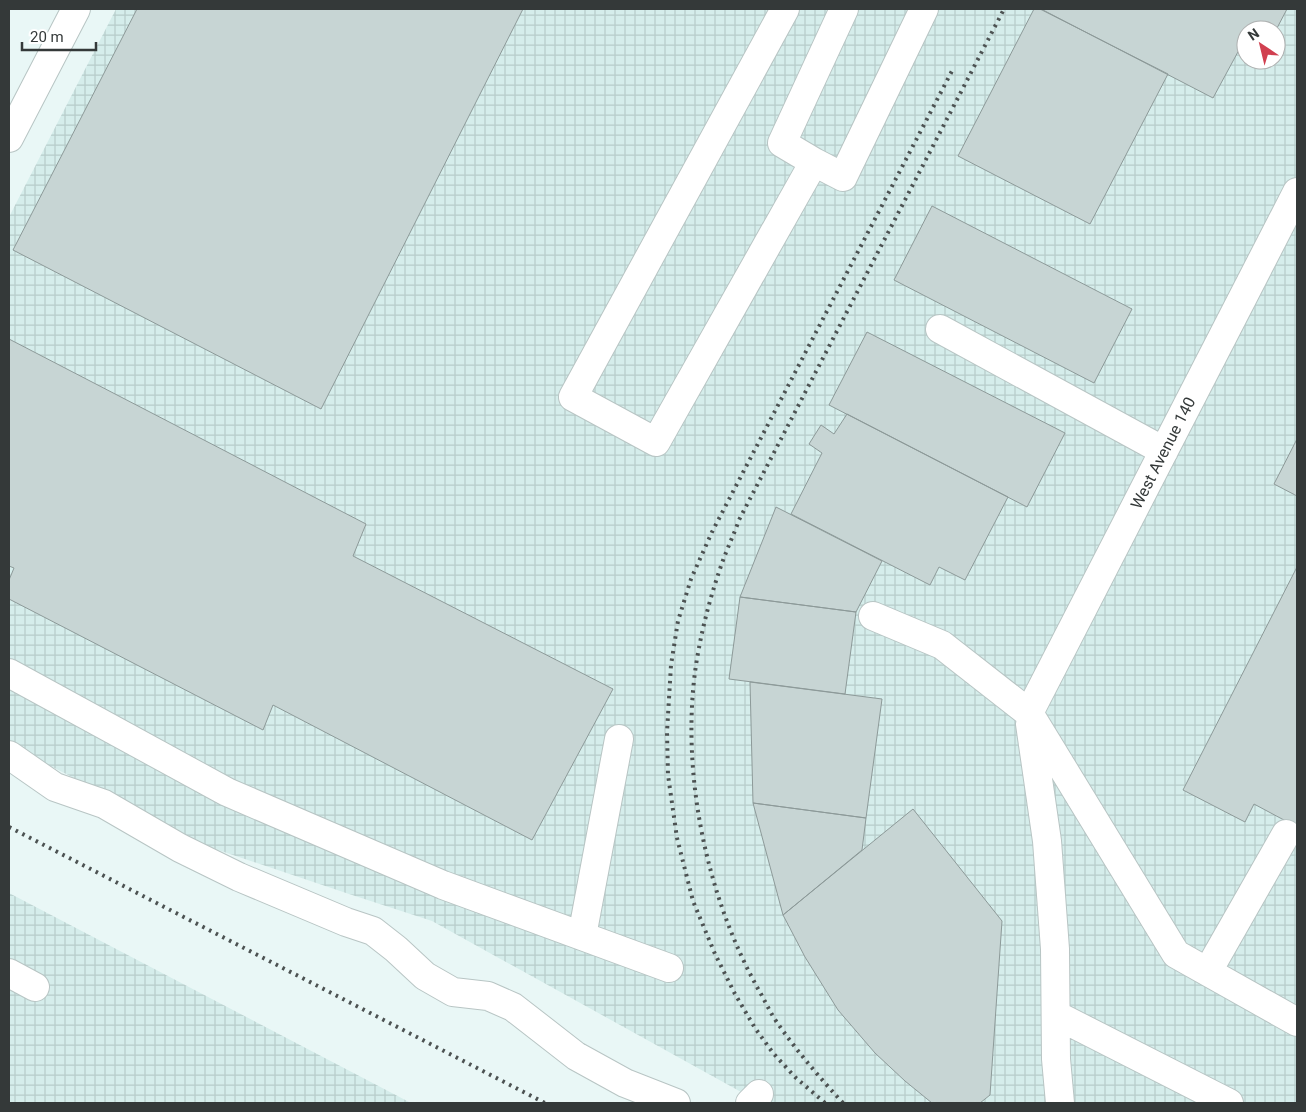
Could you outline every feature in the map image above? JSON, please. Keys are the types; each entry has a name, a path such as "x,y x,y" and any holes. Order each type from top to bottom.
{"street":[{"path":"9,138 76,9"},
{"path":"785,9 573,397 656,442 814,162"},
{"path":"844,9 782,143 842,177 924,9"},
{"name":"West Avenue 140","path":"1029,713 1297,192"},
{"path":"940,329 1164,451"},
{"path":"873,616 942,645 1029,713 1176,954 1297,1022"},
{"path":"9,673 227,792 443,885 668,968"},
{"path":"1029,713 1047,842 1055,949 1056,1058 1060,1103"},
{"path":"582,936 619,739"},
{"path":"9,755 55,787 104,804 180,848 239,877 346,922 374,930 425,976 453,992 488,996 512,1007 576,1056 625,1082 676,1103"},
{"path":"1208,972 1286,834"},
{"path":"9,973 35,987"},
{"path":"1056,1015 1229,1103"}],"shaded area":[{"path":"116,9 1297,9 1297,1103 761,1103 432,921 212,848 9,745 9,217"},
{"path":"9,893 411,1103 9,1103"}],"building":[{"path":"137,9 523,9 321,409 13,250"},
{"path":"1034,9 1040,9 1168,74 1090,224 958,156"},
{"path":"1287,9 1281,20 1236,20 1236,55 1213,98 1043,10"},
{"path":"932,206 1132,309 1094,383 894,280"},
{"path":"867,332 1065,433 1027,507 829,405"},
{"path":"9,339 366,524 353,556 613,689 532,840 273,705 263,730 9,599 9,580 14,568 9,566"},
{"path":"847,414 1008,497 965,580 939,567 930,585 791,514 822,453 809,444 821,425 834,434"},
{"path":"1297,439 1297,496 1274,484"},
{"path":"776,507 882,561 856,612 740,597"},
{"path":"1297,567 1297,827 1254,804 1245,822 1183,790"},
{"path":"740,597 856,612 845,694 729,679"},
{"path":"750,682 882,699 866,818 753,803"},
{"path":"753,803 866,818 862,850 783,915"},
{"path":"913,809 1002,921 990,1095 980,1103 932,1103 875,1053 838,1010 805,957 783,915"}],"railway":[{"path":"843,1103 800,1053 774,1018 742,957 712,877 702,835 695,792 692,706 696,665 712,593 739,520 1004,9"},
{"path":"825,1103 795,1077 773,1053 755,1028 715,954 693,901 677,838 668,775 667,732 671,665 678,621 691,579 712,532 953,69"},
{"path":"9,827 545,1103"}]}
